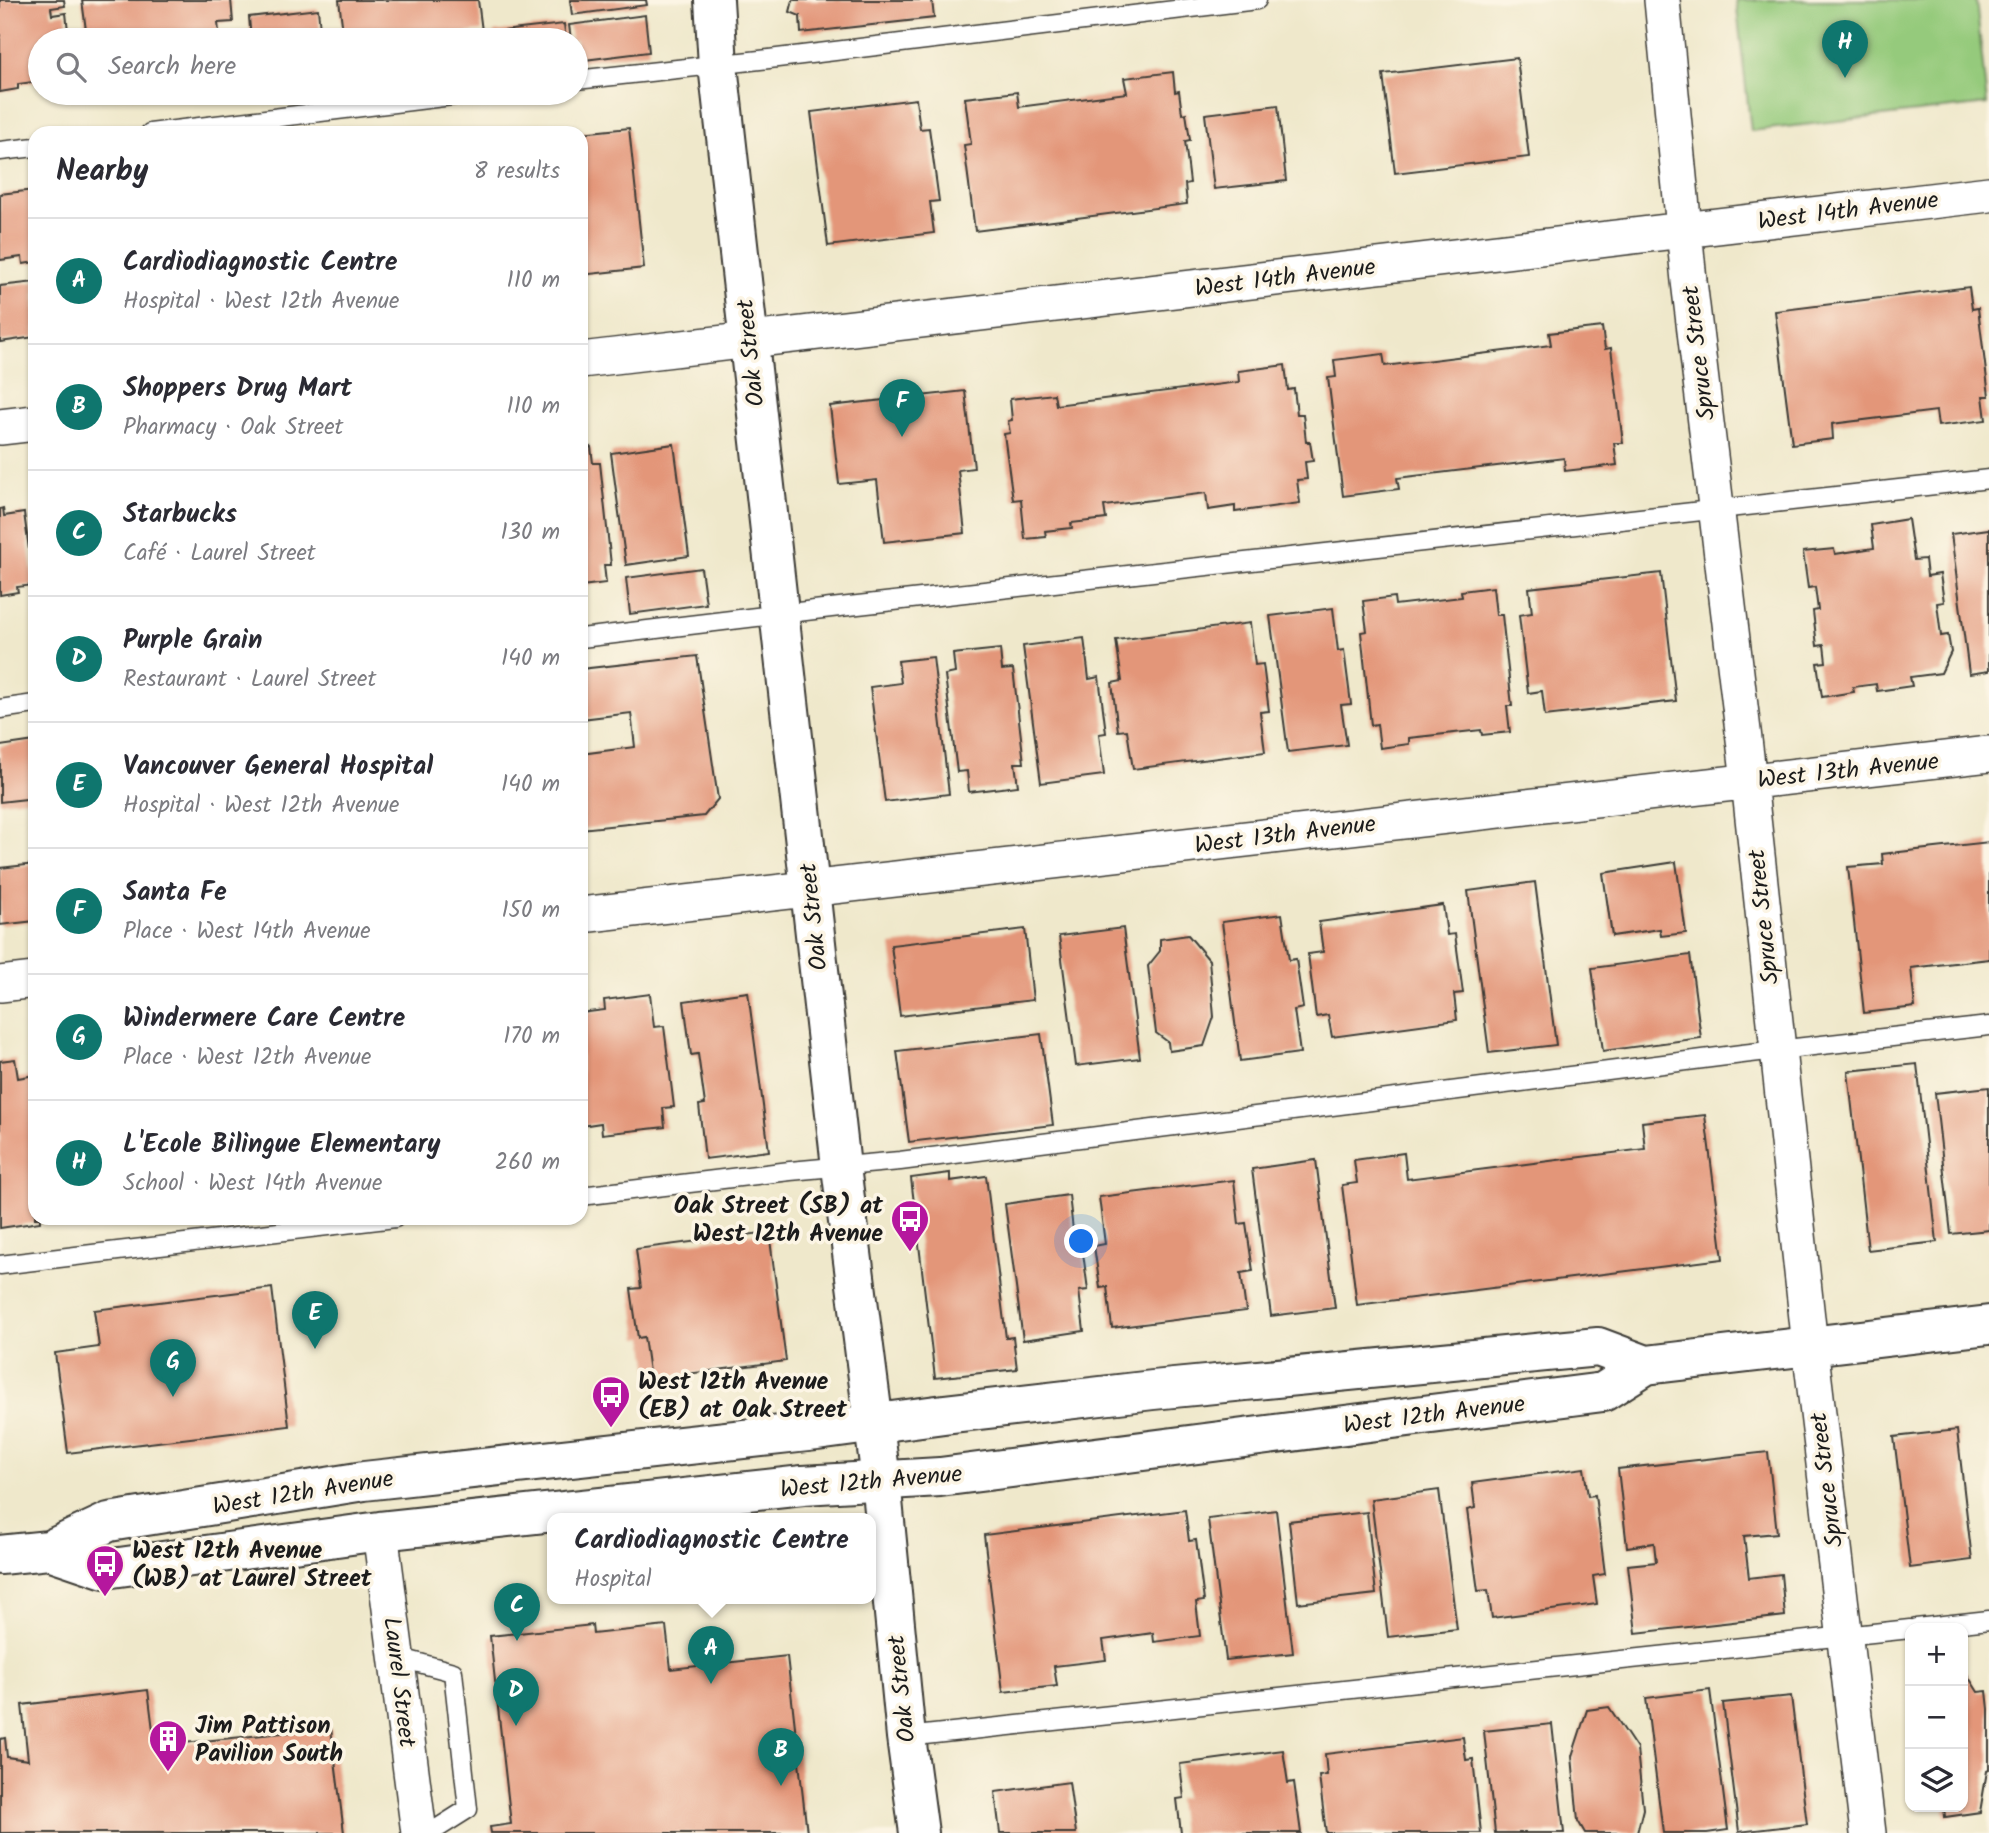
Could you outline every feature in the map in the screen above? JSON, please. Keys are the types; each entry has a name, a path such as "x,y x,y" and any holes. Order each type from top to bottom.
{"street":[{"name":"Oak Street","path":"714,0 718,65 779,614 841,1167 881,1480 906,1737 919,1833"},
{"name":"Spruce Street","path":"1662,0 1684,230 1867,1833"},
{"name":"West 14th Avenue","path":"588,359 1989,194"},
{"path":"0,427 28,424"},
{"name":"West 13th Avenue","path":"588,914 1989,754"},
{"path":"0,984 28,981"},
{"name":"West 12th Avenue","path":"49,1550 105,1569 380,1531 803,1485 940,1477 1603,1392 1646,1365 1989,1325"},
{"name":"West 12th Avenue","path":"0,1555 49,1550 109,1522 364,1481 1153,1390 1598,1347 1646,1365"},
{"name":"Laurel Street","path":"380,1531 419,1833"}],"lane":[{"path":"588,79 1257,0"},
{"path":"206,126 378,105"},
{"path":"0,151 28,148"},
{"path":"588,637 1989,479"},
{"path":"0,709 28,706"},
{"path":"588,1195 841,1167 1989,1026"},
{"path":"0,1265 336,1225"},
{"path":"1962,1623 1989,1620"},
{"path":"906,1737 1905,1630"},
{"path":"397,1657 453,1672 468,1809 430,1833"}],"green space":[{"path":"1736,0 1976,0 1987,104 1751,131"}],"building":[{"path":"0,0 64,0 65,6 51,8 52,15 66,13 68,28 28,28 28,83 18,84 18,89 0,92"},
{"path":"82,0 231,0 233,22 218,23 219,28 86,28"},
{"path":"339,0 478,0 482,28 342,28"},
{"path":"570,0 646,0 647,5 572,15"},
{"path":"793,0 932,0 934,18 801,33 800,16 790,12"},
{"path":"318,9 320,28 250,28 249,17"},
{"path":"645,15 649,52 588,60 588,28 569,28 569,25"},
{"path":"564,24 564,28 529,28"},
{"path":"1517,58 1529,157 1395,173 1383,74"},
{"path":"1173,72 1175,92 1179,91 1182,114 1186,113 1190,140 1185,141 1190,183 1185,184 1187,204 975,231 964,145 971,144 965,98 1017,92 1019,107 1127,93 1124,78"},
{"path":"916,99 920,129 929,128 939,201 930,202 934,233 828,246 811,112"},
{"path":"1278,105 1286,181 1214,189 1205,114"},
{"path":"629,128 644,268 588,274 588,132"},
{"path":"28,191 28,263 23,264 22,257 0,260 0,194"},
{"path":"28,283 28,338 0,342 0,286"},
{"path":"1969,287 1972,309 1978,308 1989,396 1983,396 1986,420 1938,426 1936,411 1832,424 1833,439 1792,444 1775,311"},
{"path":"1602,327 1605,349 1611,348 1623,443 1614,443 1617,465 1565,471 1564,458 1397,478 1399,489 1343,496 1328,378 1336,377 1334,360 1383,354 1385,366 1551,345 1549,333"},
{"path":"1285,365 1288,390 1294,389 1297,414 1303,414 1306,442 1310,442 1313,461 1305,462 1307,479 1297,480 1300,503 1235,512 1235,506 1208,510 1206,493 1104,506 1106,519 1071,523 1072,528 1045,531 1046,537 1025,539 1021,499 1013,500 1004,434 1010,433 1010,399 1054,394 1056,405 1239,382 1238,371"},
{"path":"965,391 974,468 958,470 965,533 884,542 877,480 839,484 830,406"},
{"path":"674,444 689,556 626,565 611,453"},
{"path":"591,447 593,463 600,463 611,565 604,565 606,583 588,585 588,448"},
{"path":"3,508 4,516 24,513 28,542 28,586 17,587 18,592 0,595 0,509"},
{"path":"1908,519 1914,560 1925,559 1927,576 1940,574 1944,602 1937,603 1941,636 1948,635 1951,652 1941,673 1910,677 1912,686 1877,691 1876,684 1853,687 1854,692 1822,697 1817,663 1826,662 1824,645 1817,646 1813,611 1818,610 1815,587 1808,588 1803,552 1834,549 1835,554 1874,548 1871,525"},
{"path":"1989,529 1989,671 1969,674 1951,534"},
{"path":"701,568 706,604 630,614 626,578"},
{"path":"1661,573 1676,701 1545,716 1542,691 1528,693 1519,615 1532,613 1529,588"},
{"path":"1493,587 1496,615 1502,615 1512,706 1507,706 1510,732 1482,735 1481,730 1409,738 1409,744 1380,748 1377,724 1371,725 1361,632 1367,631 1363,601 1394,597 1395,605 1462,597 1461,591"},
{"path":"1333,608 1338,651 1344,650 1351,704 1341,705 1347,745 1288,752 1270,616"},
{"path":"1250,623 1255,665 1263,664 1269,711 1260,712 1265,752 1133,769 1127,730 1118,731 1112,683 1122,681 1116,640"},
{"path":"1084,638 1089,679 1099,677 1106,733 1099,734 1104,775 1041,783 1023,646"},
{"path":"1000,649 1002,670 1013,669 1024,763 1015,763 1018,786 969,792 967,771 957,772 945,675 955,673 953,654"},
{"path":"697,656 718,799 704,816 588,828 588,753 635,747 631,713 588,718 588,668"},
{"path":"933,657 949,794 885,802 870,687 901,683 898,661"},
{"path":"28,742 28,799 0,802 0,746"},
{"path":"1989,842 1989,959 1911,968 1915,1007 1864,1013 1848,867 1883,864 1882,854"},
{"path":"1676,862 1686,933 1661,936 1660,929 1612,936 1603,873"},
{"path":"28,865 28,922 0,925 0,868"},
{"path":"1535,882 1556,1045 1489,1053 1468,891"},
{"path":"1443,905 1447,935 1455,934 1463,993 1454,994 1457,1020 1332,1037 1328,1015 1316,1017 1308,954 1323,952 1319,922"},
{"path":"1282,914 1289,960 1296,959 1303,1008 1294,1010 1300,1053 1240,1061 1222,922"},
{"path":"1123,928 1140,1058 1076,1066 1059,936"},
{"path":"1025,929 1033,1000 900,1016 891,945"},
{"path":"1188,935 1209,960 1214,1017 1204,1046 1169,1051 1168,1042 1156,1033 1148,966 1160,951 1160,939"},
{"path":"1690,955 1701,1038 1603,1051 1592,968"},
{"path":"748,992 769,1151 705,1159 699,1105 705,1104 698,1054 691,1055 684,1001"},
{"path":"650,994 654,1027 664,1026 674,1107 663,1108 665,1127 602,1134 601,1123 588,1125 588,1012 605,1010 604,1000"},
{"path":"1041,1034 1053,1125 909,1142 897,1051"},
{"path":"15,1059 18,1078 28,1076 28,1224 0,1228 0,1061"},
{"path":"1917,1064 1937,1242 1868,1250 1848,1071"},
{"path":"1989,1087 1989,1230 1951,1234 1935,1093"},
{"path":"1705,1115 1723,1259 1357,1305 1342,1185 1357,1183 1354,1160 1404,1153 1407,1179 1645,1149 1642,1122"},
{"path":"1316,1160 1335,1308 1271,1316 1252,1169"},
{"path":"950,1173 950,1181 986,1176 1006,1338 1013,1337 1017,1369 935,1378 911,1178"},
{"path":"1234,1180 1239,1224 1246,1223 1253,1271 1241,1273 1246,1311 1112,1328 1107,1287 1100,1288 1094,1246 1105,1244 1099,1197"},
{"path":"1069,1195 1074,1239 1081,1238 1088,1290 1079,1291 1084,1331 1023,1340 1005,1204"},
{"path":"769,1232 786,1361 650,1379 644,1337 638,1338 631,1289 641,1288 636,1249"},
{"path":"272,1288 289,1426 68,1453 55,1353 99,1347 94,1310"},
{"path":"1957,1430 1972,1560 1910,1568 1894,1437"},
{"path":"1768,1452 1777,1533 1744,1536 1749,1578 1781,1574 1785,1616 1636,1633 1628,1565 1656,1562 1654,1543 1627,1547 1618,1469"},
{"path":"1584,1468 1588,1496 1595,1495 1605,1574 1593,1576 1597,1604 1492,1618 1488,1590 1478,1591 1467,1510 1475,1508 1472,1483"},
{"path":"1439,1490 1457,1629 1388,1637 1371,1499"},
{"path":"1185,1510 1189,1541 1196,1540 1204,1601 1196,1602 1200,1636 1154,1642 1153,1633 1103,1640 1106,1660 1054,1666 1057,1686 1003,1692 984,1535"},
{"path":"1276,1510 1293,1653 1226,1660 1208,1519"},
{"path":"1367,1512 1376,1594 1298,1603 1289,1521"},
{"path":"592,1625 593,1634 666,1626 671,1669 787,1656 807,1833 491,1833 490,1827 511,1824 490,1636"},
{"path":"1968,1676 1978,1692 1987,1691 1989,1770 1980,1812 1945,1817 1944,1812 1968,1812"},
{"name":"Jim Pattison Pavilion South","path":"148,1690 155,1746 331,1728 344,1833 0,1833 0,1739 5,1738 7,1757 28,1760 22,1705"},
{"path":"1710,1690 1728,1830 1663,1833 1646,1698"},
{"path":"1791,1696 1807,1824 1739,1832 1723,1703"},
{"path":"1609,1707 1637,1749 1643,1809 1637,1833 1585,1833 1578,1821 1572,1756 1587,1710"},
{"path":"1552,1724 1564,1833 1495,1833 1484,1731"},
{"path":"1463,1737 1466,1760 1473,1759 1481,1833 1326,1833 1319,1776 1327,1775 1325,1754"},
{"path":"1283,1750 1288,1783 1294,1782 1301,1833 1181,1833 1177,1799 1184,1798 1180,1764"},
{"path":"1069,1782 1076,1833 1000,1833 995,1792"}],"place":[{"name":"L'Ecole Bilingue Elementary","path":"1845,78"},
{"name":"Santa Fe","path":"902,437"},
{"name":"Oak Street (SB) at West 12th Avenue","path":"910,1253"},
{"name":"Vancouver General Hospital","path":"315,1349"},
{"name":"Windermere Care Centre","path":"173,1397"},
{"name":"West 12th Avenue (EB) at Oak Street","path":"611,1429"},
{"name":"West 12th Avenue (WB) at Laurel Street","path":"105,1598"},
{"name":"Starbucks","path":"517,1641"},
{"name":"Cardiodiagnostic Centre","path":"711,1684"},
{"name":"Purple Grain","path":"516,1726"},
{"name":"Jim Pattison Pavilion South","path":"168,1773"},
{"name":"Shoppers Drug Mart","path":"781,1786"}]}
